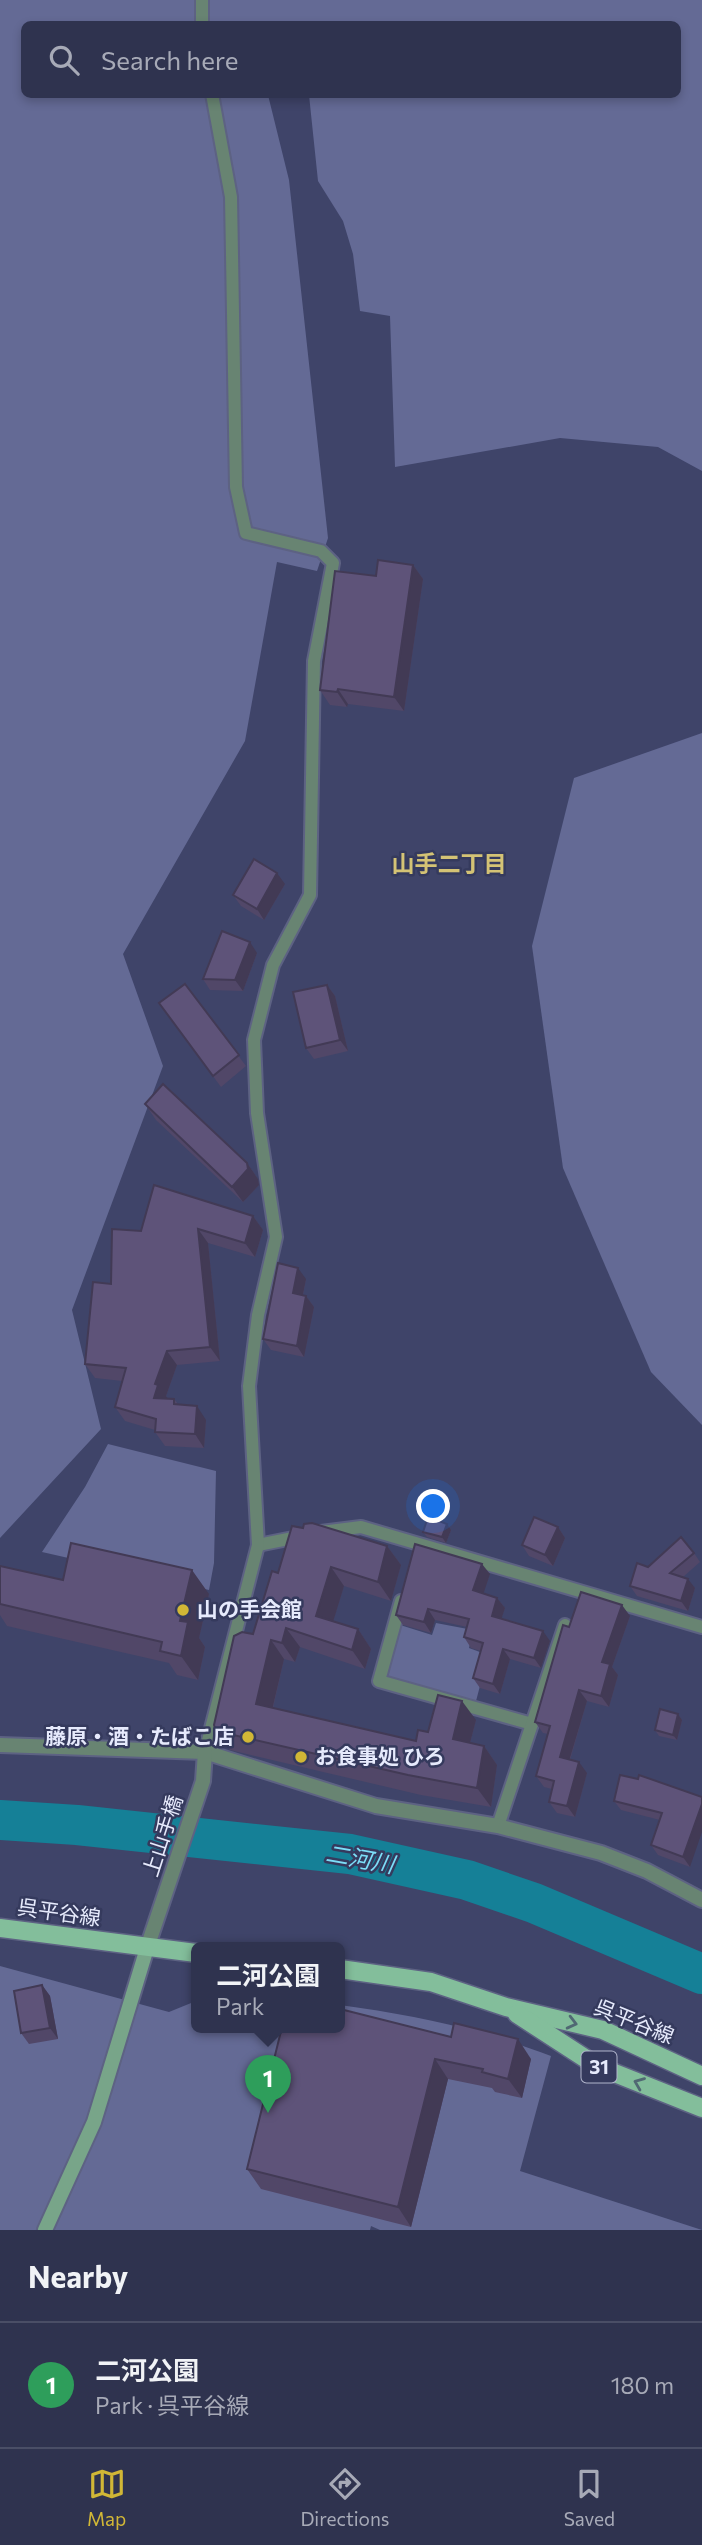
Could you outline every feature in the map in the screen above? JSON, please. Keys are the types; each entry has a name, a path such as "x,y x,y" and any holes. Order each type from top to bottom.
{"main road":[{"name":"呉平谷線","path":"0,1928 191,1952"},
{"name":"呉平谷線","path":"345,1970 431,1982 506,2007 603,2031 702,2076"},
{"name":"呉平谷線","path":"506,2007 597,2066 702,2108"}],"street":[{"path":"0,1745 205,1752 376,1805 498,1826 601,1853 647,1871 702,1900"},
{"name":"上山手橋","path":"146,1948 203,1781 205,1752"},
{"path":"45,2230 94,2122 146,1948"}],"lane":[{"path":"202,0 202,21"},
{"path":"205,1752 258,1545 249,1387 258,1315 276,1237 257,1113 254,1040 273,965 310,895 313,661 333,563 321,551 246,533 236,487 231,197 213,98"},
{"path":"258,1545 360,1527 414,1550 702,1627"},
{"path":"403,1594 379,1681 532,1724"},
{"path":"498,1826 565,1625"}],"shaded area":[{"path":"0,0 702,0 702,471 658,447 560,438 395,467 390,316 360,311 353,254 343,221 318,181 309,98 681,98 681,21 21,21 21,98 269,98 289,180 328,538 317,571 277,562 245,741 123,954 163,1066 72,1310 101,1429 0,1538"},
{"path":"702,733 702,1425 651,1372 563,1168 532,946 574,778"},
{"path":"108,1444 216,1471 214,1563 209,1590 42,1552 85,1487"},
{"path":"436,1623 473,1630 469,1648 488,1655 475,1705 383,1680 397,1624 432,1635"},
{"path":"0,1966 169,2012 191,2003 191,2033 345,2033 345,2006 447,2024 551,2056 520,2171 702,2230 380,2230 371,2226 370,2230 0,2230"}],"building":[{"path":"378,560 413,565 394,697 338,689 337,692 320,690 335,571 376,576"},
{"path":"254,859 277,873 257,909 233,895"},
{"path":"222,931 250,942 235,980 203,979"},
{"path":"185,984 239,1055 213,1076 159,1003"},
{"path":"327,985 340,1040 306,1048 293,992"},
{"path":"163,1084 247,1163 248,1169 232,1187 145,1104"},
{"path":"154,1185 253,1216 245,1243 198,1229 210,1347 167,1351 155,1384 158,1385 154,1398 174,1399 174,1404 197,1406 195,1434 155,1432 156,1419 115,1407 126,1368 85,1364 93,1282 111,1284 112,1229 141,1231"},
{"path":"278,1263 298,1268 293,1293 306,1296 297,1346 263,1339"},
{"path":"428,1517 447,1524 442,1537 423,1532"},
{"path":"534,1517 558,1527 545,1555 522,1545"},
{"path":"312,1523 387,1546 378,1582 331,1567 316,1616 358,1629 352,1650 286,1628 282,1643 271,1640 256,1704 416,1741 418,1730 428,1732 438,1695 462,1701 453,1739 484,1746 477,1788 216,1731 214,1725 234,1636 242,1632 253,1634 272,1571 278,1573 292,1526 303,1528 304,1524"},
{"path":"681,1537 694,1553 670,1573 688,1579 681,1601 630,1586 637,1563 648,1567"},
{"path":"71,1543 192,1570 180,1621 188,1622 181,1656 160,1651 162,1642 0,1604 0,1566 63,1580"},
{"path":"415,1544 482,1564 473,1590 497,1598 492,1616 543,1631 534,1658 503,1649 493,1684 473,1678 483,1643 464,1637 469,1619 428,1609 424,1622 396,1615"},
{"path":"581,1592 622,1605 602,1662 610,1664 601,1696 579,1690 560,1757 579,1762 567,1806 549,1802 554,1781 536,1776 550,1726 535,1722 563,1625 569,1627"},
{"path":"660,1709 678,1714 673,1735 655,1730"},
{"path":"620,1775 638,1779 639,1775 702,1797 702,1804 683,1857 651,1845 662,1813 614,1801"},
{"path":"42,1985 50,2028 21,2033 14,1991"},
{"path":"345,2010 451,2037 454,2023 518,2039 508,2079 482,2072 483,2069 435,2059 398,2207 247,2169 281,2033 345,2033"}],"waterway":[{"name":"二河川","path":"0,1820 77,1825 350,1854 467,1880 534,1903 702,1974"}],"place":[{"name":"山の手会館","path":"183,1610"},
{"name":"藤原・酒・たばこ店","path":"248,1737"},
{"name":"お食事処 ひろ","path":"301,1757"},
{"name":"二河公園","path":"268,2113"}],"district":[{"name":"山手二丁目","path":"449,864"}]}
